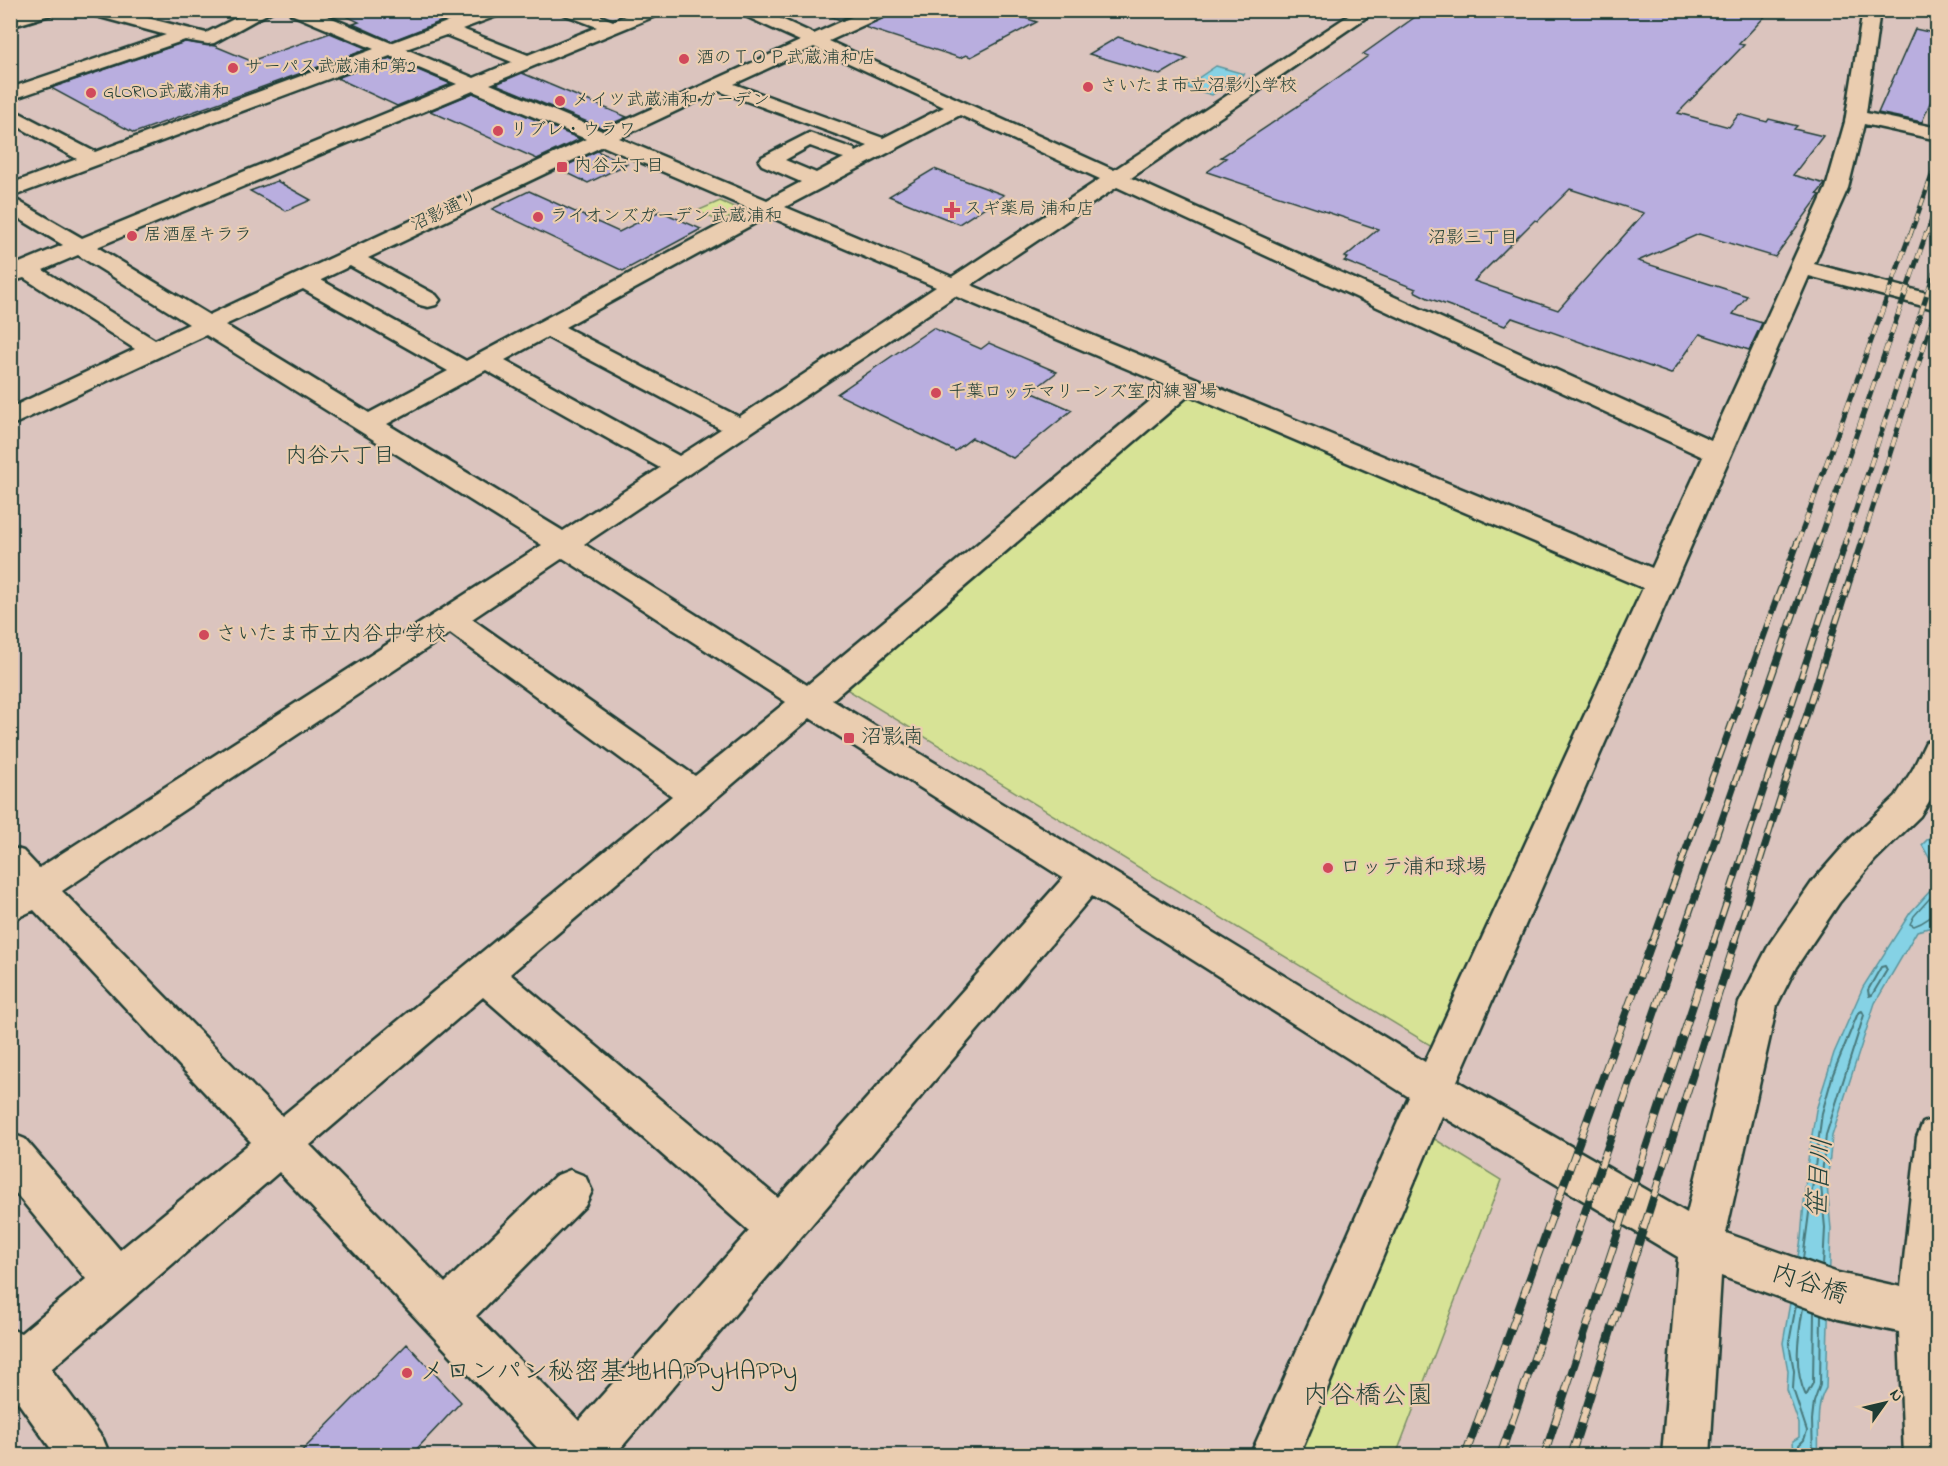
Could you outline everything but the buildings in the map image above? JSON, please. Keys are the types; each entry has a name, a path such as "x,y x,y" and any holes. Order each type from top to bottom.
{"street":[{"path":"10,22 47,10"},
{"path":"95,10 184,35 208,39 266,10"},
{"path":"297,10 1659,583"},
{"path":"10,191 496,10"},
{"path":"569,10 613,27"},
{"path":"18,272 654,10"},
{"path":"747,10 1717,453"},
{"name":"沼影通り","path":"10,418 602,138 882,10"},
{"path":"1088,875 580,1455 281,1143 19,885 450,618 680,468 1369,10"},
{"path":"1274,1455 1433,1089 1837,188 1855,116 1872,10"},
{"path":"447,29 528,62"},
{"path":"10,94 184,35"},
{"path":"718,84 884,145"},
{"path":"369,424 960,106"},
{"path":"10,114 94,160"},
{"path":"1855,116 1938,134"},
{"path":"817,181 769,160 809,139 860,158"},
{"name":"内谷橋","path":"10,203 562,544 810,702 1433,1089 1717,1252 1838,1296 1915,1314"},
{"path":"350,257 428,300"},
{"path":"1801,267 1938,303"},
{"path":"18,272 153,350"},
{"path":"303,279 680,468"},
{"path":"548,327 738,428"},
{"path":"86,1455 14,1363 117,1282 482,973 810,702 1186,384"},
{"path":"450,618 697,796"},
{"path":"1686,1455 1758,1003 1783,955 1826,892 1862,850 1908,806 1928,774 1938,751"},
{"path":"482,973 779,1228"},
{"path":"1928,1455 1915,1314 1938,1137"},
{"path":"10,1153 117,1282"},
{"path":"445,1315 570,1191"}],"green space":[{"path":"720,201 748,213 727,225 697,211"},
{"name":"ロッテ浦和球場","path":"1187,395 1197,396 1647,587 1435,1048 843,687"},
{"name":"内谷橋公園","path":"1428,1135 1501,1180 1396,1455 1293,1456"}],"water":[{"path":"1216,66 1244,74 1212,95 1185,87"},
{"name":"笹目川","path":"1934,833 1938,835 1937,915 1932,927 1917,931 1875,1003 1832,1136 1827,1185 1831,1229 1826,1388 1822,1395 1819,1412 1818,1455 1794,1455 1793,1441 1799,1437 1799,1424 1787,1390 1788,1371 1783,1343 1801,1239 1807,1166 1816,1110 1834,1053 1863,987 1910,913 1931,890 1935,878 1931,861 1922,845"}],"railway":[{"path":"1910,236 1938,158"},
{"path":"1926,236 1938,201"},
{"path":"1798,542 1910,234"},
{"path":"1819,542 1926,234"},
{"path":"1845,542 1938,261"},
{"path":"1862,542 1938,302"},
{"path":"1652,943 1798,541"},
{"path":"1679,943 1819,541"},
{"path":"1713,943 1846,541"},
{"path":"1734,943 1862,541"},
{"path":"1465,1456 1652,942"},
{"path":"1500,1456 1679,942"},
{"path":"1544,1456 1714,942"},
{"path":"1571,1456 1735,942"}],"place":[{"name":"酒のＴＯＰ武蔵浦和店","path":"684,59"},
{"name":"サーパス武蔵浦和第2","path":"233,68"},
{"name":"さいたま市立沼影小学校","path":"1088,87"},
{"name":"GLORIO武蔵浦和","path":"91,93"},
{"name":"メイツ武蔵浦和ガーデン","path":"560,101"},
{"name":"リブレ・ウラワ","path":"498,131"},
{"name":"内谷六丁目","path":"562,167"},
{"name":"スギ薬局 浦和店","path":"952,210"},
{"name":"ライオンズガーデン武蔵浦和","path":"538,217"},
{"name":"居酒屋キララ","path":"132,236"},
{"name":"千葉ロッテマリーンズ室内練習場","path":"936,393"},
{"name":"さいたま市立内谷中学校","path":"204,635"},
{"name":"沼影南","path":"849,738"},
{"name":"ロッテ浦和球場","path":"1328,868"},
{"name":"メロンパン秘密基地HAPPyHAPPy","path":"407,1373"}],"district":[{"name":"沼影三丁目","path":"1473,239"},
{"name":"内谷六丁目","path":"340,457"}]}
